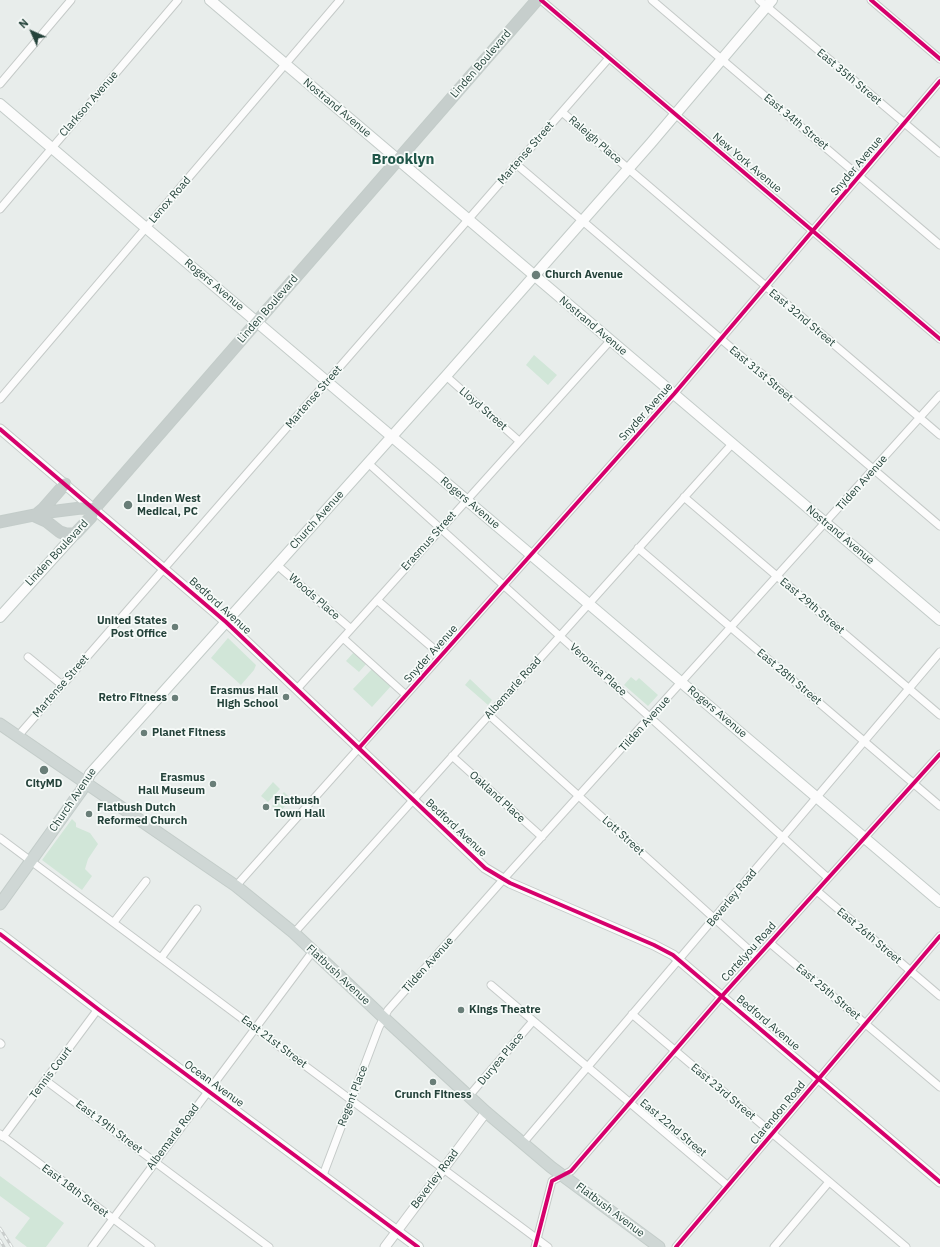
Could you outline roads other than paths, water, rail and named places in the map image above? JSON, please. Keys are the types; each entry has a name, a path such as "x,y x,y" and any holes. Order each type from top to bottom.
{"highway":[{"name":"Linden Boulevard","path":"75,534 90,517 94,509 537,0"},
{"path":"35,516 65,484"},
{"path":"0,522 49,512 81,508 94,509"},
{"path":"35,516 46,520 60,532 75,534"}],"main road":[{"name":"Nostrand Avenue","path":"210,0 940,620"},
{"name":"Church Avenue","path":"0,904 82,791 90,774 392,437 628,169 723,60 766,2"},
{"name":"Rogers Avenue","path":"0,104 940,902"},
{"name":"Linden Boulevard","path":"0,617 75,534"},
{"name":"Flatbush Avenue","path":"0,724 236,886 294,933 486,1112 562,1175 659,1247"},
{"name":"Ocean Avenue","path":"0,934 98,1009 418,1247"}],"street":[{"path":"0,84 71,0"},
{"name":"Clarkson Avenue","path":"0,209 178,0"},
{"name":"Lenox Road","path":"0,399 340,0"},
{"name":"New York Avenue","path":"541,0 940,339"},
{"name":"East 34th Street","path":"652,0 940,244"},
{"path":"870,0 940,59"},
{"name":"East 35th Street","path":"766,2 940,153"},
{"name":"Martense Street","path":"18,736 609,58"},
{"name":"Snyder Avenue","path":"236,886 674,394 940,81"},
{"name":"Raleigh Place","path":"562,112 628,169"},
{"name":"East 31st Street","path":"516,164 940,526"},
{"name":"East 32nd Street","path":"628,169 940,435"},
{"name":"Erasmus Street","path":"297,689 610,341"},
{"name":"Lloyd Street","path":"446,376 520,441"},
{"name":"Tilden Avenue","path":"383,1017 503,880 940,395"},
{"name":"Bedford Avenue","path":"0,429 226,622 482,865 503,880 654,945 679,960 940,1182"},
{"name":"Albemarle Road","path":"294,933 732,444"},
{"name":"Veronica Place","path":"368,463 828,878"},
{"name":"East 29th Street","path":"684,497 940,715"},
{"name":"East 28th Street","path":"638,548 940,806"},
{"name":"Woods Place","path":"277,565 351,629"},
{"path":"377,600 441,655"},
{"path":"343,638 406,694"},
{"name":"Beverley Road","path":"523,1143 940,652"},
{"path":"28,657 62,686"},
{"name":"Lott Street","path":"489,716 757,957"},
{"name":"Cortelyou Road","path":"535,1247 552,1181 571,1171 674,1050 940,754"},
{"name":"Oakland Place","path":"452,756 542,837"},
{"name":"East 21st Street","path":"0,838 548,1247"},
{"path":"114,922 146,881"},
{"name":"East 26th Street","path":"817,891 940,996"},
{"path":"161,958 197,909"},
{"name":"Clarendon Road","path":"676,1247 940,936"},
{"name":"East 25th Street","path":"770,943 940,1087"},
{"name":"Albemarle Road","path":"92,1247 313,951"},
{"name":"East 22nd Street","path":"491,985 728,1186"},
{"name":"Tennis Court","path":"2,1136 98,1009"},
{"name":"East 23rd Street","path":"632,1014 906,1247"},
{"name":"Regent Place","path":"323,1175 383,1017"},
{"name":"Duryea Place","path":"469,1096 533,1021"},
{"name":"East 19th Street","path":"45,1080 269,1247"},
{"name":"Beverley Road","path":"385,1247 486,1112"},
{"name":"East 18th Street","path":"2,1136 151,1247"},
{"path":"774,1247 829,1182"}],"railway":[{"path":"0,1228 12,1247"},
{"path":"0,1240 4,1247"}],"place":[{"name":"Church Avenue","path":"536,275"},
{"name":"Linden West Medical, PC","path":"128,505"},
{"name":"United States Post Office","path":"175,627"},
{"name":"Erasmus Hall High School","path":"286,697"},
{"name":"Retro Fitness","path":"175,698"},
{"name":"Planet Fitness","path":"144,733"},
{"name":"CityMD","path":"44,770"},
{"name":"Erasmus Hall Museum","path":"213,784"},
{"name":"Flatbush Town Hall","path":"266,807"},
{"name":"Flatbush Dutch Reformed Church","path":"89,814"},
{"name":"Kings Theatre","path":"461,1010"},
{"name":"Crunch Fitness","path":"433,1082"}],"district":[{"name":"Brooklyn","path":"403,160"}]}
